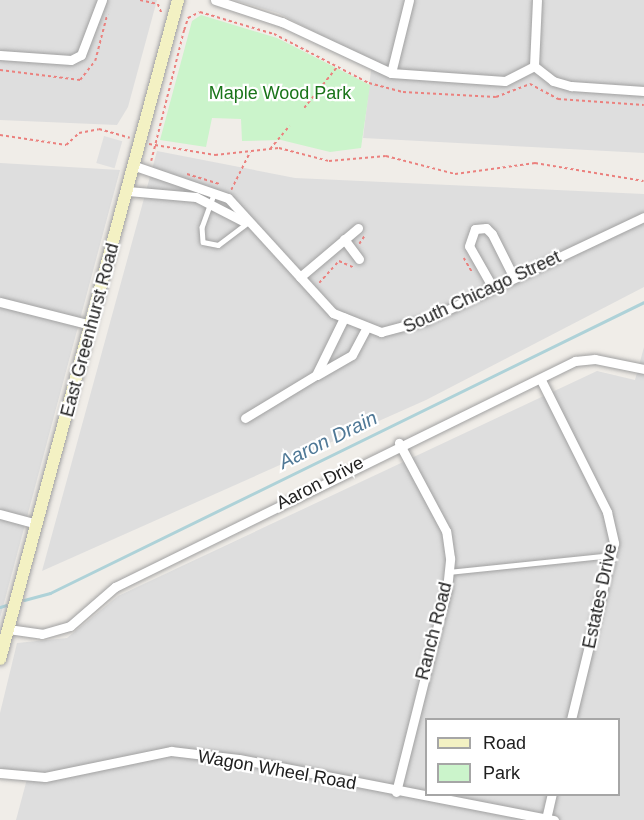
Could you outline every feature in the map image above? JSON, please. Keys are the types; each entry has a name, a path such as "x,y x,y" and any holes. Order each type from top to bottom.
{"main road":[{"name":"East Greenhurst Road","path":"0,659 135,166 135,140 178,0"}],"street":[{"path":"0,55 71,60 81,55 102,0"},
{"path":"216,0 282,22 391,73 505,81 534,66"},
{"path":"391,73 409,0"},
{"path":"534,66 537,0"},
{"path":"534,66 553,81 571,86 644,92"},
{"name":"South Chicago Street","path":"135,166 216,189 232,197 247,223 300,278 344,318 366,329 400,331 644,217"},
{"name":"South Chicago Street","path":"128,191 212,202 247,223"},
{"path":"300,278 360,228"},
{"path":"493,288 469,246 475,229 486,228 492,234 514,278"},
{"path":"344,239 359,259"},
{"path":"0,302 91,326"},
{"path":"316,375 344,318"},
{"path":"245,418 352,355 366,329"},
{"name":"Aaron Drive","path":"8,629 42,634 70,626 115,587 399,443 541,380 575,361 595,358 644,369"},
{"name":"Estates Drive","path":"541,380 607,512 612,555 571,718"},
{"name":"Ranch Road","path":"396,792 448,572 446,531 399,443"},
{"path":"0,514 37,524"},
{"name":"Wagon Wheel Road","path":"0,773 45,777 171,751 239,759 396,792 550,819"},
{"path":"550,819 552,796"}],"lane":[{"path":"216,189 202,227 204,242 218,245 247,223"},
{"path":"448,572 612,555"}],"path":[{"path":"140,0 158,4 161,20"},
{"path":"158,169 151,163 154,145 192,14 264,30 338,66 402,92 496,97 530,84 558,99 644,105"},
{"path":"304,108 338,66"},
{"path":"269,149 289,126"},
{"path":"133,128 135,140"},
{"path":"0,135 66,144 79,133 99,129 154,145 215,155 269,149 329,161 386,156 455,174 535,163 644,181"},
{"path":"127,147 135,140"},
{"path":"178,172 210,178 232,197 251,152"},
{"path":"324,293 320,279 339,261 359,259 366,233 360,228"},
{"path":"463,253 476,274"}],"shaded area":[{"path":"0,0 157,0 128,107 117,125 0,120"},
{"path":"234,0 644,0 644,153 363,138 372,62 278,13"},
{"path":"104,136 122,141 115,168 96,163"},
{"path":"157,151 295,178 644,194 644,287 426,400 42,571"},
{"path":"0,163 120,170 0,618"},
{"path":"644,347 644,820 16,820 27,779 0,772 0,713 17,643 67,638 118,596 597,371 635,380"}],"green space":[{"name":"Maple Wood Park","path":"201,15 277,38 370,85 361,148 330,152 281,140 242,141 241,119 212,118 206,147 160,140 192,21"}],"waterway":[{"name":"Aaron Drain","path":"24,600 50,593 644,302"},
{"name":"Aaron Drain","path":"0,607 6,605"}]}
